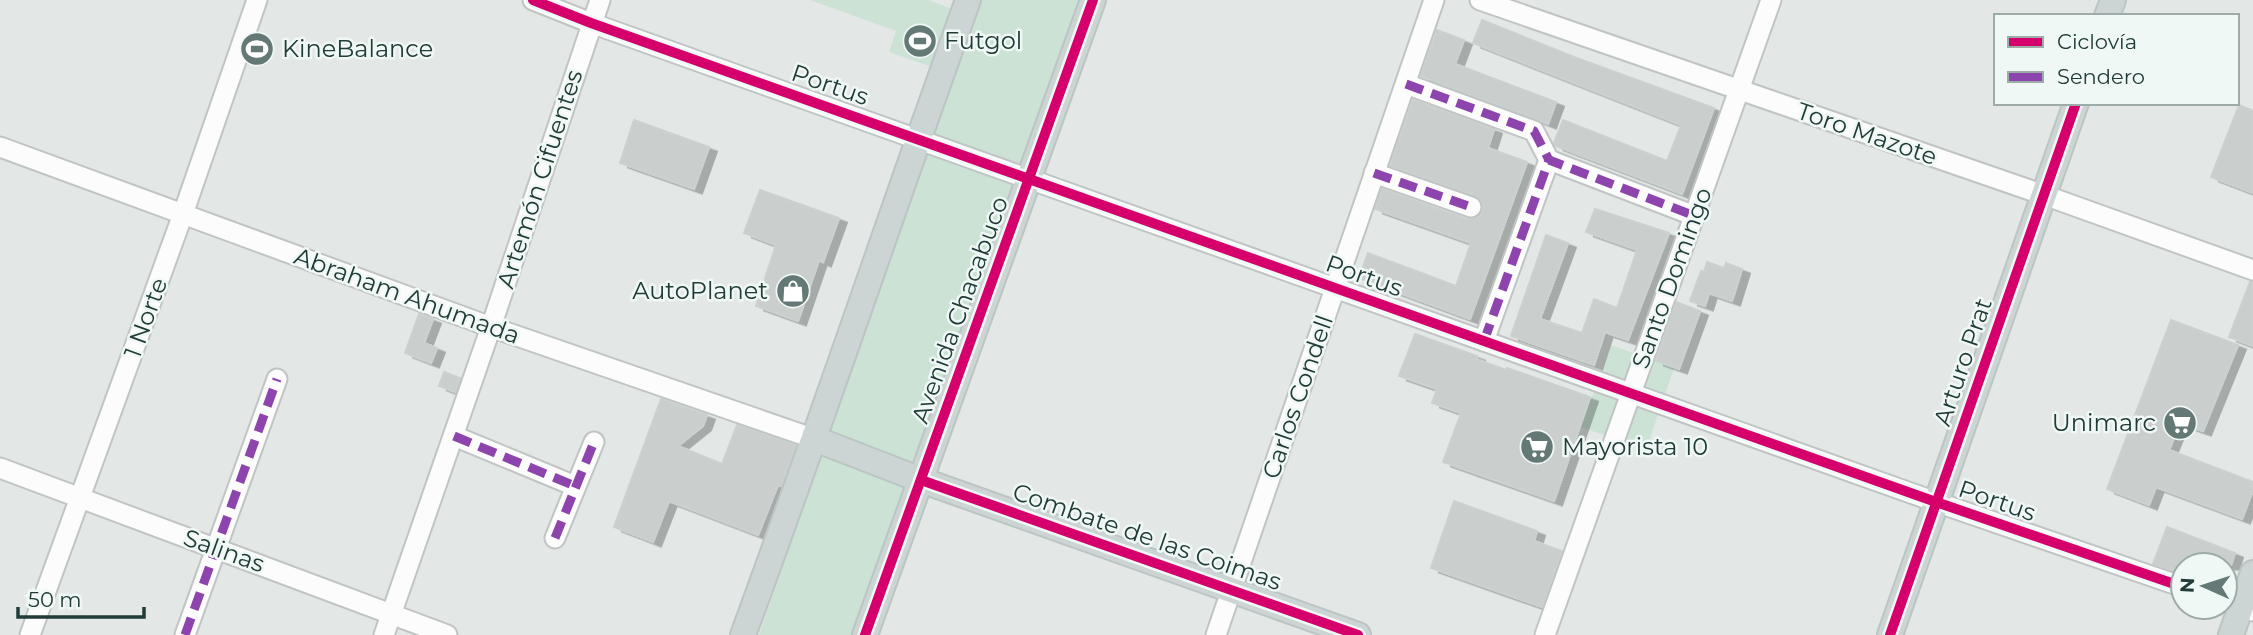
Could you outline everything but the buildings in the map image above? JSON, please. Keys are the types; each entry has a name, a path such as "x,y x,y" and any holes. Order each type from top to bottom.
{"main road":[{"path":"743,635 815,439 968,0"},
{"name":"Avenida Chacabuco","path":"865,635 1093,0"},
{"name":"Arturo Prat","path":"1889,635 2075,105"},
{"name":"Combate de las Coimas","path":"815,439 921,480 1358,635"},
{"path":"2231,635 2253,573"}],"street":[{"name":"1 Norte","path":"30,635 183,214 257,0"},
{"name":"Portus","path":"533,0 1630,394 2169,582"},
{"name":"Artemón Cifuentes","path":"384,635 454,436 600,0"},
{"name":"Carlos Condell","path":"1216,635 1434,0"},
{"name":"Toro Mazote","path":"1480,0 2253,270"},
{"name":"Santo Domingo","path":"1545,635 1771,0"},
{"path":"1406,84 1534,131 1549,160 1695,216"},
{"name":"Abraham Ahumada","path":"0,147 491,327 815,439"},
{"path":"1484,341 1549,160"},
{"path":"1374,173 1471,207"},
{"path":"185,635 277,379"},
{"path":"454,436 575,486"},
{"path":"555,538 594,442"},
{"name":"Salinas","path":"0,468 447,635"}],"green space":[{"name":"Futgol","path":"810,0 928,0 958,11 938,69 889,52 896,31"},
{"path":"977,0 1082,0 851,635 759,635"},
{"path":"1611,345 1674,368 1646,450 1581,427"}],"marked path":[{"path":"1406,84 1534,131 1549,160"},
{"path":"1484,341 1549,160 1695,216"},
{"path":"1374,173 1471,207"},
{"path":"185,635 277,379"},
{"path":"454,436 575,486"},
{"path":"555,538 594,442"}],"cycle path":[{"path":"533,0 591,23 1936,502 2169,582"},
{"path":"865,635 1093,0"},
{"path":"1890,635 2075,105"},
{"path":"921,480 1358,635"}],"place":[{"name":"Futgol","path":"920,41"},
{"name":"KineBalance","path":"257,49"},
{"name":"AutoPlanet","path":"793,291"},
{"name":"Unimarc","path":"2180,423"},
{"name":"Mayorista 10","path":"1537,447"}]}
